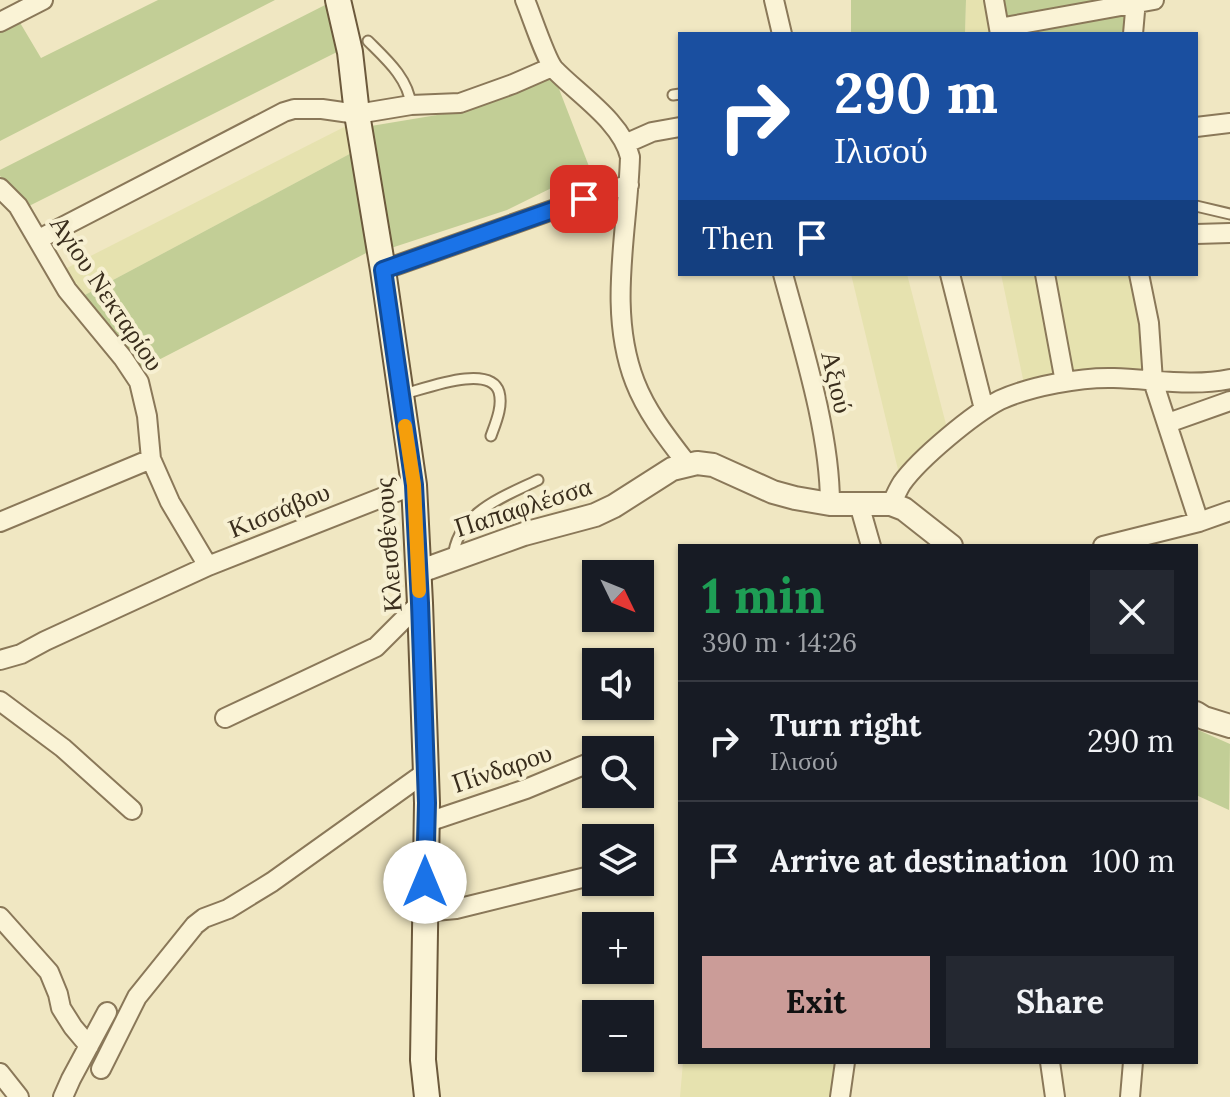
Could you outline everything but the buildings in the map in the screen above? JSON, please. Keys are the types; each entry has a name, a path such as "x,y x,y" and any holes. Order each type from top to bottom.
{"main road":[{"name":"Κλεισθένους","path":"338,0 350,52 414,485 427,803 421,1096"}],"street":[{"path":"0,22 43,0"},
{"path":"525,0 552,67 599,111 627,143 629,185 621,306 625,347 644,403 688,465 713,465 773,492 830,504 891,504 904,509 948,544"},
{"path":"774,0 782,32"},
{"path":"994,0 1000,31 1142,1 1134,32"},
{"path":"39,239 284,112 322,109 357,114 411,105 469,101 552,67"},
{"path":"1198,127 1230,123"},
{"path":"627,143 652,132 678,127"},
{"path":"383,270 629,185"},
{"name":"Αγίου Νεκταρίου","path":"0,188 18,206 67,290 139,382 147,416 151,459 170,502 208,566"},
{"path":"1198,234 1230,233"},
{"name":"Αξιού","path":"784,276 829,469 830,504"},
{"path":"951,276 984,409"},
{"path":"1045,276 1065,382"},
{"path":"1139,276 1149,323 1153,381 1199,522"},
{"path":"891,504 903,482 930,453 984,409 1011,396 1084,379 1190,384 1230,379"},
{"path":"1168,423 1230,401"},
{"path":"0,522 151,459"},
{"name":"Παπαφλέσσα","path":"418,572 524,534 595,515 672,469 688,465"},
{"name":"Κισσάβου","path":"0,660 21,654 208,566 414,485"},
{"path":"859,504 870,544"},
{"path":"1111,544 1230,511"},
{"path":"225,718 376,647 420,603"},
{"path":"0,701 63,748 132,810"},
{"name":"Πίνδαρου","path":"425,823 526,789 582,766"},
{"path":"101,1069 137,997 187,932 204,918 228,909 272,882 426,772"},
{"path":"424,912 456,909 582,878"},
{"path":"0,917 49,972 61,1008 89,1046"},
{"path":"63,1097 107,1012"},
{"path":"840,1097 845,1064"},
{"path":"1050,1064 1055,1097"},
{"path":"1130,1097 1133,1064"},
{"path":"0,1073 19,1097"}],"lane":[{"path":"368,41 395,68 410,96 411,105"},
{"path":"1198,206 1230,214"},
{"path":"401,395 460,379 491,381 500,396 499,413 491,436"},
{"path":"453,559 458,537 474,516 488,504 538,480"}],"shaded area":[{"path":"966,0 990,0 997,32 965,32"},
{"path":"354,122 357,150 83,296 65,269"},
{"path":"851,276 908,276 948,432 900,478"},
{"path":"1001,276 1132,276 1141,316 1146,372 1079,369 1024,384"},
{"path":"683,1064 836,1064 830,1097 680,1097"}],"green space":[{"path":"158,0 275,0 0,141 0,31 19,21 41,58"},
{"path":"851,0 966,0 965,32 851,32"},
{"path":"1004,0 1131,0 1129,32 1011,32"},
{"path":"329,3 343,49 29,206 0,176 0,170"},
{"path":"554,76 590,169 507,210 388,249 371,126 461,111"},
{"path":"357,150 372,250 141,369 83,296"},
{"path":"1198,730 1230,744 1229,810 1198,796"}],"slow traffic":[{"path":"405,426 414,485 419,591"}],"route":[{"path":"425,882 427,803 414,485 383,270 584,199"}]}
